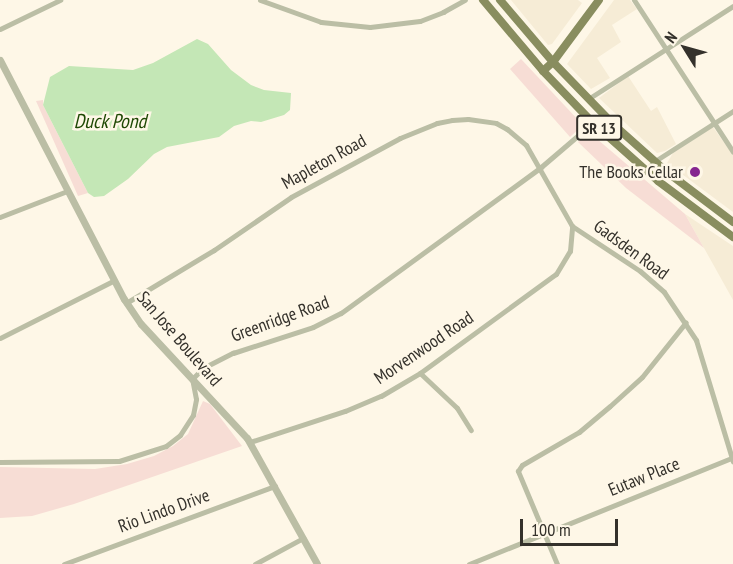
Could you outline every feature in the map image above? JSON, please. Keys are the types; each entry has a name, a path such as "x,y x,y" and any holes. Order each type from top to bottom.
{"main road":[{"name":"SR 13","path":"483,0 546,74 593,123 646,171 733,237"},
{"name":"SR 13","path":"500,0 553,62 603,114 655,161 733,222"},
{"path":"588,99 574,96 546,74 599,0"}],"street":[{"path":"0,29 60,0"},
{"path":"260,0 321,22 370,27 420,21 465,0"},
{"path":"634,0 733,152"},
{"path":"588,99 733,6"},
{"name":"San Jose Boulevard","path":"0,60 126,303 141,324 250,442 317,564"},
{"path":"646,171 655,161 733,111"},
{"name":"Greenridge Road","path":"192,379 203,368 224,357 313,327 341,313 541,167 603,114"},
{"name":"Mapleton Road","path":"126,303 206,256 300,192 345,166 437,123 468,119 496,123 517,136 541,167"},
{"name":"Gadsden Road","path":"541,167 572,226 640,271 664,291 686,322 704,362 710,395 732,460"},
{"path":"0,217 67,191"},
{"name":"Morvenwood Road","path":"250,442 345,411 381,396 420,373 556,273 570,250 572,226"},
{"path":"0,338 113,281"},
{"path":"557,564 518,471 522,465 579,432 610,406 642,377 686,322"},
{"path":"420,373 457,408 471,430"},
{"path":"0,462 101,462 125,460 152,452 176,439 193,415 196,399 192,379"},
{"name":"Eutaw Place","path":"469,564 732,460"},
{"name":"Rio Lindo Drive","path":"64,564 274,486"},
{"path":"255,564 303,538"}],"shaded area":[{"path":"511,0 578,0 582,3 552,44 548,45"},
{"path":"614,0 630,0 637,9 612,25 621,42 597,58 610,78 591,89 567,64"},
{"path":"521,59 581,123 581,127 570,137 510,69"},
{"path":"628,76 651,111 657,107 676,144 665,151 657,153 599,98"},
{"path":"43,100 43,105 88,193 78,196 36,101"},
{"path":"713,127 733,155 733,212 667,163 673,153"},
{"path":"590,133 685,214 704,248 626,188 578,142"},
{"path":"685,214 733,246 733,300 704,248"},
{"path":"203,401 210,404 242,446 74,504 32,516 0,518 0,467 95,469 127,464 154,456 173,446 188,434"}],"water":[{"name":"Duck Pond","path":"197,39 208,44 231,70 251,85 264,90 291,93 290,110 284,115 261,122 251,121 234,126 219,137 167,147 154,154 128,179 104,196 94,197 88,193 43,105 50,77 69,66 133,70 153,63"}],"place":[{"name":"The Books Cellar","path":"695,172"}]}
